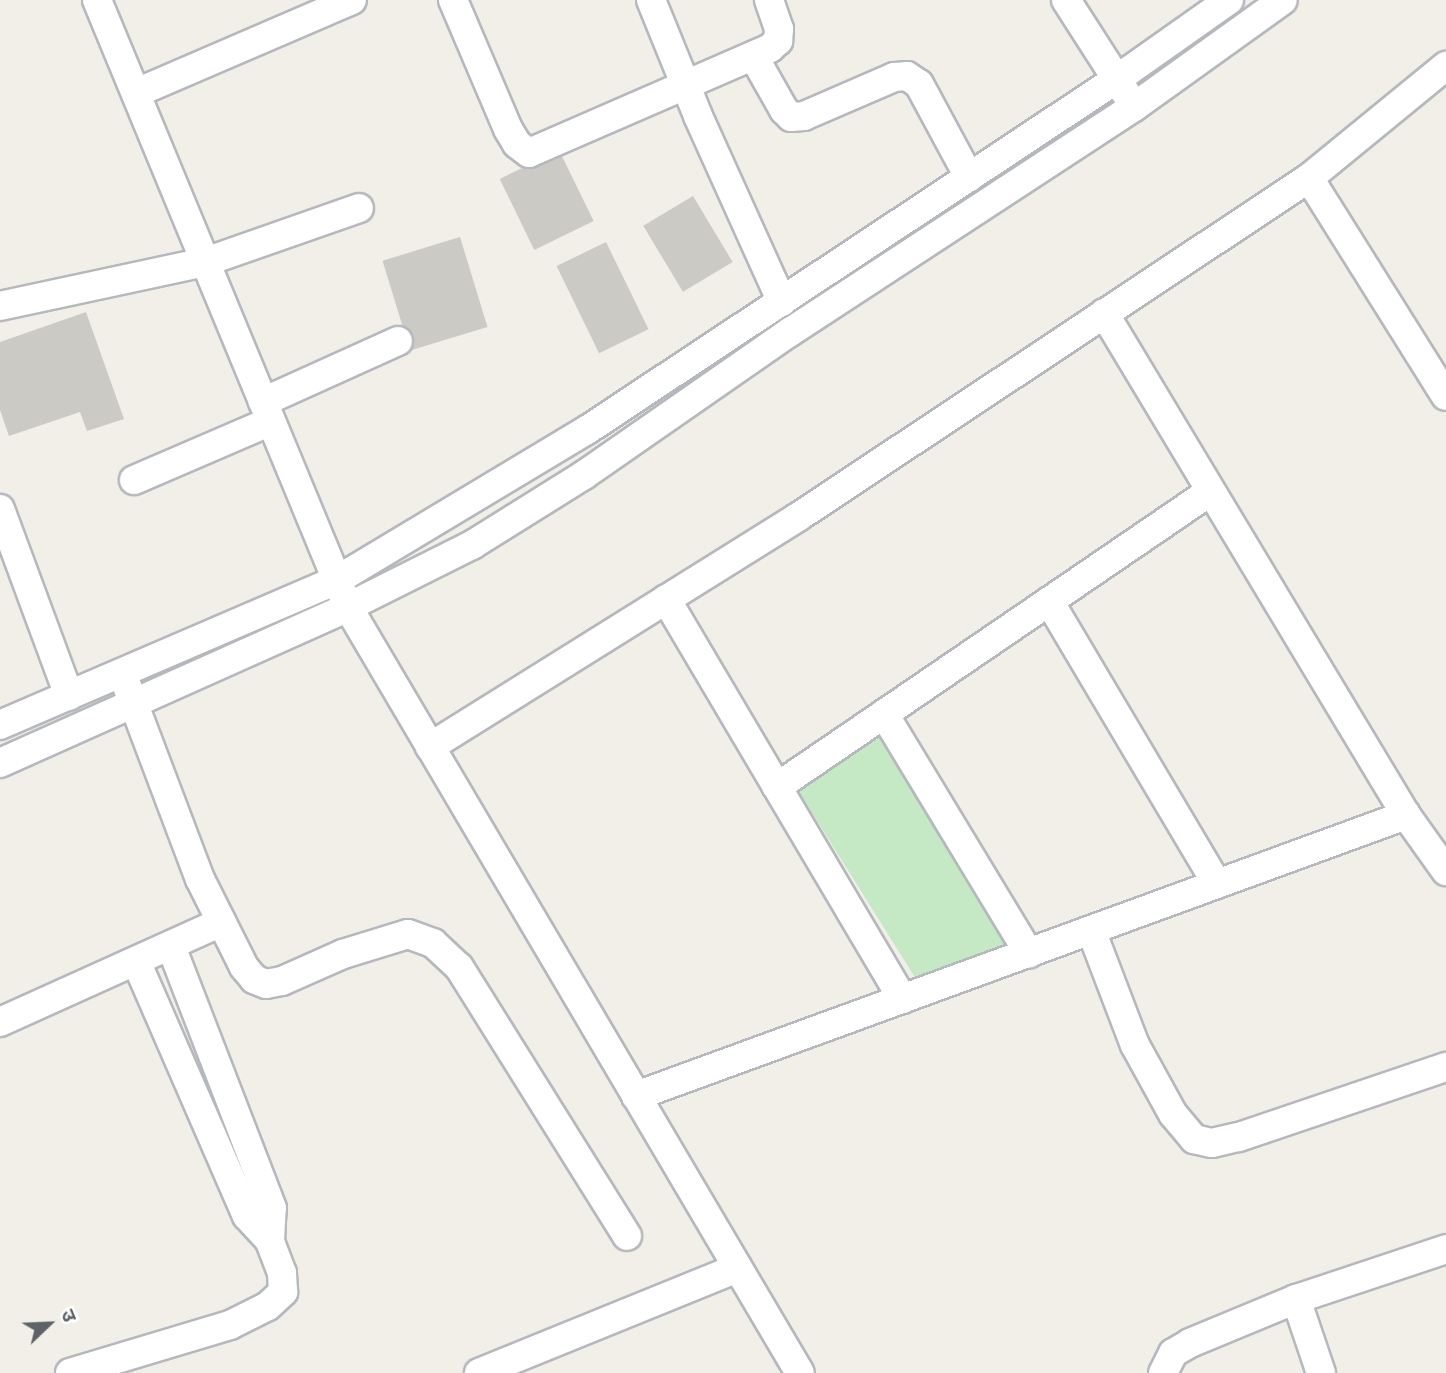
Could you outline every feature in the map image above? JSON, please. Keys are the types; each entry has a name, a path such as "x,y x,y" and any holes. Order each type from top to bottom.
{"street":[{"path":"97,0 348,607 800,1373"},
{"path":"136,93 352,0"},
{"path":"453,0 508,129 517,144 529,153 754,57 778,41 779,29 769,0"},
{"path":"651,0 698,117 782,302"},
{"path":"1066,0 1134,107"},
{"path":"0,725 337,580 587,430 1117,79 1229,0"},
{"path":"0,763 348,607 472,545 584,475 790,332 1134,107 1283,0"},
{"path":"754,57 784,110 791,117 804,116 894,77 906,76 919,84 969,177"},
{"path":"430,747 798,517 1309,178 1446,66"},
{"path":"1309,178 1446,396"},
{"path":"0,306 205,262 359,208"},
{"path":"1104,313 1406,815 1446,871"},
{"path":"134,480 398,341"},
{"path":"777,787 1211,491"},
{"path":"0,509 69,696"},
{"path":"666,599 902,999"},
{"path":"1049,601 1217,884"},
{"path":"122,674 135,702 200,878 244,967 254,979 266,984 282,981 343,954 408,934 433,943 459,967 627,1236"},
{"path":"884,714 1029,953"},
{"path":"636,1096 1406,815"},
{"path":"0,1022 221,922"},
{"path":"1091,930 1135,1045 1173,1114 1194,1139 1212,1143 1240,1137 1446,1067"},
{"path":"171,946 272,1208 270,1241"},
{"path":"70,1373 230,1325 268,1306 283,1292 282,1273 270,1241 247,1216 136,961"},
{"path":"1163,1373 1174,1353 1190,1343 1296,1298 1446,1249"},
{"path":"479,1373 738,1268"},
{"path":"1296,1298 1321,1373"}],"green space":[{"path":"882,736 1012,944 927,997 797,789"}],"building":[{"path":"559,150 594,221 534,250 500,179"},
{"path":"693,196 733,262 683,292 643,226"},
{"path":"460,237 487,327 410,351 383,261"},
{"path":"606,242 649,329 599,353 557,266"},
{"path":"86,312 124,419 87,431 80,412 9,436 0,410 0,342"}]}
